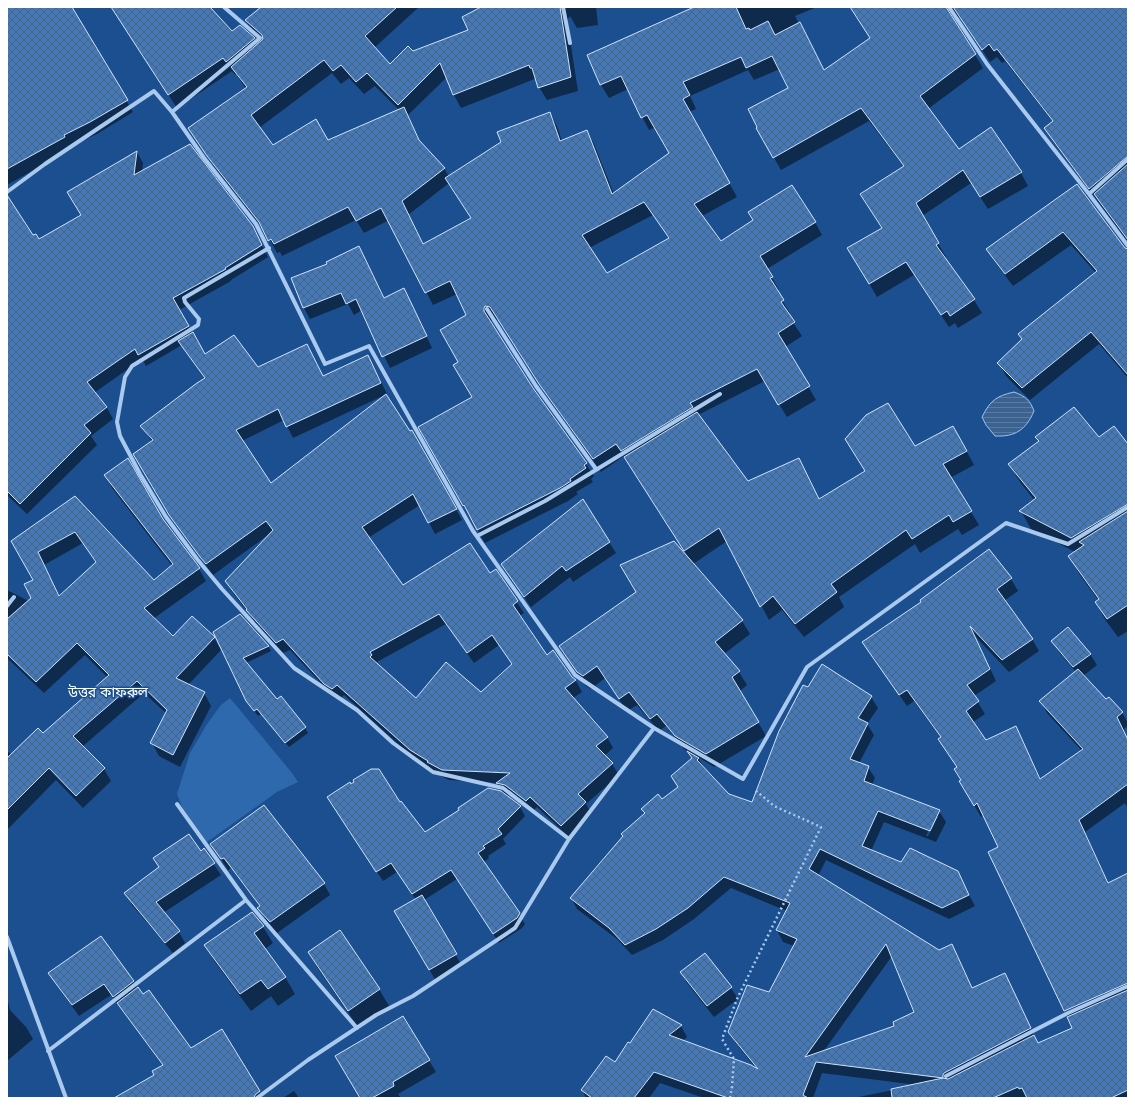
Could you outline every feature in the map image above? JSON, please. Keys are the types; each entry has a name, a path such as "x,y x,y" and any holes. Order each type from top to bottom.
{"street":[{"path":"172,112 260,38 224,7"},
{"path":"563,7 570,43"},
{"path":"949,7 987,64 1128,246"},
{"path":"7,192 44,164 154,92 172,112 204,158 256,224 325,364 369,346 477,536 575,675 654,728 743,779 807,667 1006,523 1068,544 1128,507"},
{"path":"1089,194 1128,159"},
{"path":"269,248 184,298 185,302 198,319 198,325 132,366 125,377 117,422 120,436 140,474 166,517 197,559 222,589 294,668 312,678 357,710 393,743 433,772 503,788 569,839"},
{"path":"487,309 536,386 596,470"},
{"path":"477,536 545,501 720,394"},
{"path":"7,606 14,597"},
{"path":"257,1098 308,1060 376,1015 413,996 516,928 569,839 654,728"},
{"path":"177,804 246,900 357,1028"},
{"path":"48,1051 246,900"},
{"path":"7,937 66,1098"},
{"path":"946,1076 1068,1013 1128,986"}],"path":[{"path":"730,1098 734,1059 722,1039 737,999 821,827 774,806 743,779"}],"shaded area":[{"path":"1014,392 1027,399 1031,404 1034,411 1031,418 1023,428 1014,434 995,436 986,425 982,417 994,400 1003,395"},
{"path":"230,698 298,782 277,792 207,842 182,807 177,794 190,753 207,724 221,705"}],"building":[{"path":"7,7 72,7 128,100 64,135 65,137 7,169"},
{"path":"111,7 210,7 232,31 240,25 255,38 226,62 223,58 168,95"},
{"path":"261,7 397,7 365,36 390,64 408,46 413,51 468,30 462,17 481,7 560,7 571,77 538,88 532,68 530,68 529,65 453,95 440,63 398,105 367,73 356,82 341,65 333,71 324,60 251,115 273,145 316,119 328,140 404,107 419,140 445,168 402,201 423,244 471,218 445,178 501,142 497,132 550,112 560,141 587,130 612,194 669,153 647,115 641,118 621,76 600,85 587,55 694,7 736,7 746,29 749,28 750,30 768,21 775,35 800,22 824,70 870,38 850,7 946,7 976,54 920,96 959,149 991,127 1022,172 980,197 963,170 916,203 939,243 936,245 975,299 950,316 947,311 941,315 906,262 869,284 847,248 882,228 860,194 904,166 861,108 773,158 756,128 757,127 748,109 788,88 772,56 746,68 741,57 683,82 690,95 683,99 730,183 694,204 721,241 753,220 748,212 792,185 816,222 760,256 773,277 770,278 784,300 781,302 795,322 778,333 810,386 778,405 757,369 690,403 693,407 621,451 616,444 593,459 539,384 490,307 485,306 484,311 533,388 587,463 584,465 586,468 560,488 477,530 418,427 472,397 453,365 458,362 440,330 466,315 450,281 425,293 381,208 356,221 348,207 274,244 271,239 268,241 259,222 207,156 188,128 247,87 231,67 263,39 262,35 245,20","holes":["644,202 669,238 607,273 582,235"]},
{"path":"953,7 1128,7 1128,156 1089,189 1044,128 1053,121 997,49 994,51 989,44 982,50"},
{"path":"190,144 253,226 262,245 225,268 226,269 173,298 189,326 138,355 135,349 87,382 107,407 84,425 91,433 20,504 7,491 7,195 33,235 36,234 39,239 81,215 67,192 137,151 134,175"},
{"path":"1128,164 1128,240 1094,194"},
{"path":"1077,184 1125,248 1128,249 1128,375 1091,332 1022,388 997,363 1022,339 1018,334 1097,271 1063,232 1005,274 986,249"},
{"path":"359,246 384,298 404,288 427,336 382,357 356,299 346,304 341,293 303,308 291,278 327,264 326,262"},
{"path":"193,332 205,354 234,335 258,367 307,344 323,376 368,355 381,383 286,427 278,409 236,430 271,483 386,394 410,431 412,430 457,509 428,523 413,494 362,527 403,585 470,543 490,573 496,569 518,601 513,605 547,655 553,650 572,677 576,680 565,688 608,737 596,746 613,763 578,794 586,802 561,826 530,797 526,801 505,785 496,783 510,773 442,770 427,762 428,761 410,750 337,685 332,689 324,684 283,639 276,643 246,610 247,609 225,581 273,530 266,521 206,564 200,557 169,515 133,454 153,440 140,426 205,378 178,341","holes":["439,614 467,653 492,635 512,664 481,692 446,662 416,698 370,657 372,655 370,652"]},
{"path":"888,403 915,446 953,426 967,451 943,464 972,511 953,522 949,515 912,539 906,530 831,584 837,592 795,624 773,596 760,607 719,528 684,551 624,457 697,412 748,481 799,458 819,499 865,471 845,439 866,415"},
{"path":"1074,407 1099,437 1114,426 1128,444 1128,504 1071,538 1019,511 1036,498 1008,464 1039,441 1035,437"},
{"path":"128,458 163,519 200,568 144,608 173,636 192,616 215,637 176,678 205,692 173,755 150,743 167,710 137,681 73,736 105,768 76,796 49,768 7,810 7,758 38,728 43,733 109,675 77,643 36,682 7,654 7,619 31,598 24,584 33,580 11,541 75,496 154,580 173,564 104,475","holes":["75,532 96,562 59,596 38,552"]},
{"path":"583,499 610,542 566,571 562,566 524,597 501,564"},
{"path":"1128,511 1128,605 1107,619 1095,602 1099,599 1068,556 1084,545 1079,542"},
{"path":"674,541 743,620 715,642 740,671 732,677 759,722 706,754 675,736 657,714 650,719 629,692 619,699 597,666 583,676 577,672 559,646 636,592 620,565"},
{"path":"989,549 1012,578 997,589 1033,639 1002,660 970,626 990,669 967,685 979,701 966,711 986,740 1016,726 1040,779 1083,749 1039,701 1078,669 1106,699 1109,697 1123,712 1117,717 1128,740 1128,784 1079,820 1108,883 1128,873 1128,983 1064,1011 988,852 998,847 977,803 974,806 959,781 961,780 954,769 957,767 938,739 941,737 907,690 899,695 862,642 921,602 920,600"},
{"path":"240,614 269,646 243,658 277,699 281,696 306,727 285,743 257,709 254,711 246,701 213,632"},
{"path":"1068,627 1091,654 1073,667 1051,641"},
{"path":"822,664 872,696 858,718 868,723 850,759 869,766 864,781 940,810 930,831 878,811 862,846 901,862 910,848 958,871 969,895 942,908 820,849 809,869 939,950 952,944 972,988 1005,973 1031,1028 944,1073 943,1078 816,1062 803,1095 808,1098 728,1098 654,1072 634,1098 592,1098 581,1090 606,1056 615,1062 653,1009 682,1025 669,1035 751,1065 758,1069 728,1032 747,985 769,992 797,939 776,930 790,903 724,877 688,908 656,929 625,945 609,928 570,898 623,836 621,834 645,813 641,809 658,794 662,799 678,787 671,776 692,758 687,751 699,758 697,760 729,794 752,802 779,731 803,685 808,687","holes":["886,944 914,1012 893,1022 894,1026 805,1057"]},
{"path":"371,769 379,769 400,802 401,801 425,832 459,810 458,808 488,788 501,791 521,806 498,829 502,834 483,846 485,848 478,853 520,913 517,918 493,934 451,870 412,894 391,863 376,872 327,797 350,782 351,784 354,782 353,780"},
{"path":"264,805 325,883 270,922 257,908 260,906 224,858 221,859 210,844"},
{"path":"189,834 201,851 204,848 215,863 156,902 180,931 165,943 124,893 159,867 153,858"},
{"path":"422,895 457,954 429,970 394,911"},
{"path":"252,912 264,926 254,933 286,977 268,989 261,980 240,994 204,945"},
{"path":"340,930 380,989 348,1011 308,952"},
{"path":"101,936 134,981 113,997 104,984 72,1005 48,973"},
{"path":"705,953 732,987 707,1006 680,972"},
{"path":"138,987 143,994 149,990 191,1048 222,1029 260,1091 254,1098 114,1098 154,1075 152,1071 163,1065 117,1003"},
{"path":"1128,990 1128,1090 1111,1098 1027,1098 1022,1088 1019,1089 1018,1087 993,1098 892,1098 891,1089 943,1078 948,1079 1034,1035 1038,1043 1072,1028 1067,1017"},
{"path":"403,1016 430,1060 393,1082 394,1086 372,1098 360,1098 335,1056"}],"district":[{"name":"উত্তর কাফরুল","path":"108,692"}]}
